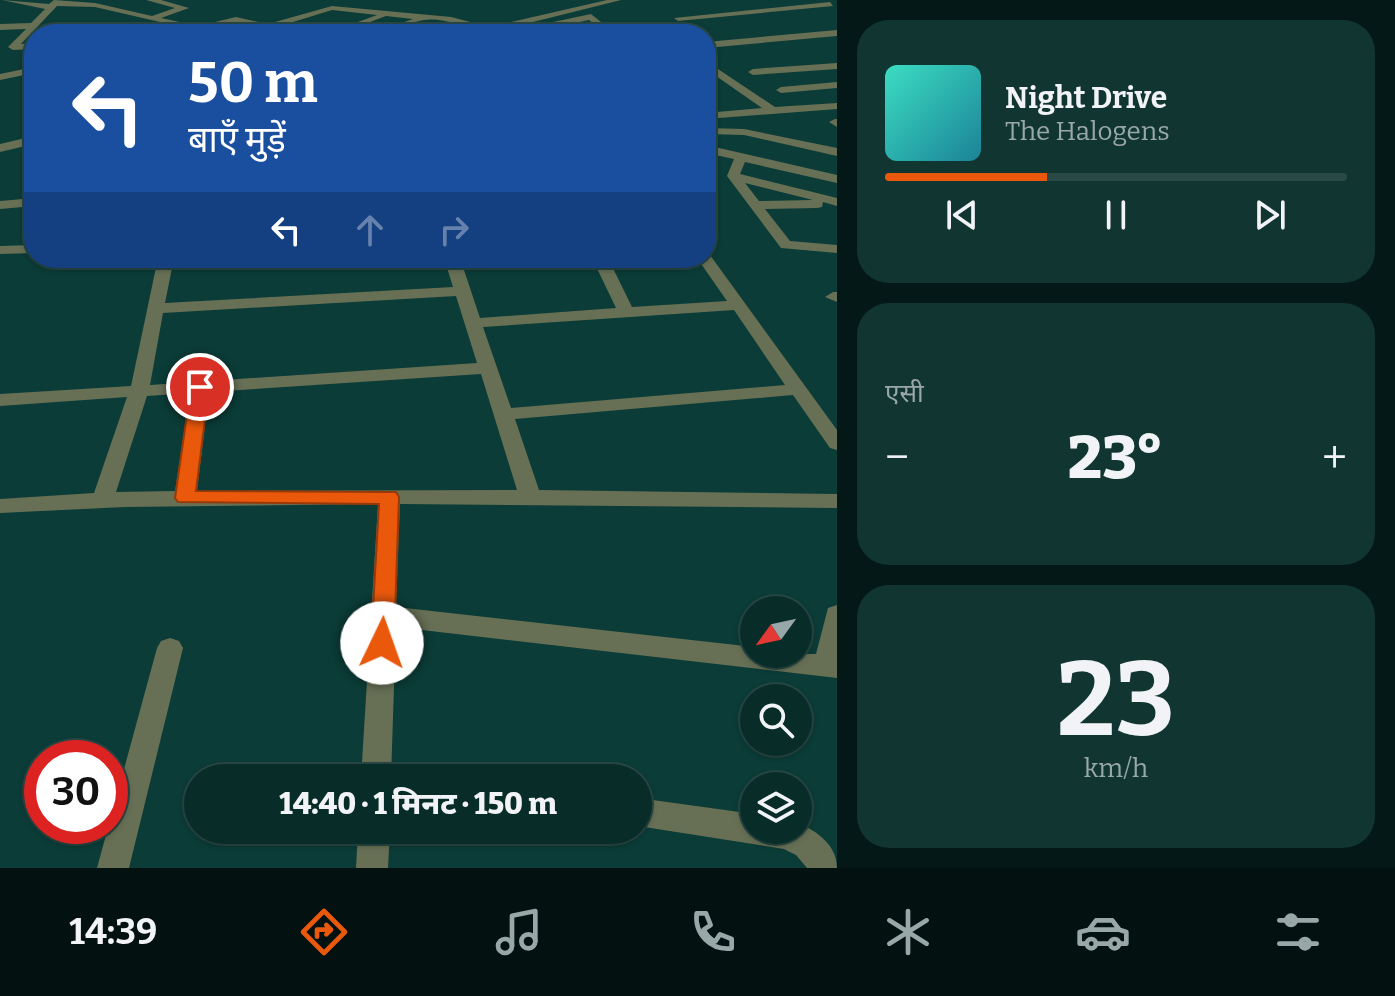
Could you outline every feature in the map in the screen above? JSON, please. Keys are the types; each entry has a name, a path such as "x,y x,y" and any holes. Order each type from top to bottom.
{"street":[{"path":"6,0 40,7"},
{"path":"95,5 118,0"},
{"path":"150,0 185,8 153,18"},
{"path":"523,24 617,0"},
{"path":"757,0 804,18 788,19"},
{"path":"35,24 55,3"},
{"path":"0,9 55,3 95,5 177,24"},
{"path":"678,18 830,4"},
{"path":"275,24 327,8 468,24"},
{"path":"542,8 556,18"},
{"path":"359,24 389,14"},
{"path":"404,24 424,17"},
{"path":"546,24 556,18 593,17 601,24"},
{"path":"219,24 236,20 258,24"},
{"path":"825,22 837,30"},
{"path":"0,27 24,26"},
{"path":"716,44 837,30"},
{"path":"13,46 24,35"},
{"path":"0,46 24,46"},
{"path":"753,72 837,66"},
{"path":"716,71 773,111"},
{"path":"0,80 24,73"},
{"path":"781,90 837,85"},
{"path":"716,115 837,106"},
{"path":"716,131 744,132 837,152"},
{"path":"0,148 24,142"},
{"path":"716,151 837,179"},
{"path":"0,159 24,153"},
{"path":"733,176 741,157"},
{"path":"733,176 837,203"},
{"path":"733,176 786,245 837,249"},
{"path":"0,205 24,203"},
{"path":"758,205 837,203"},
{"path":"0,250 24,249"},
{"path":"103,499 139,391 164,268"},
{"path":"455,268 530,496"},
{"path":"605,268 626,313"},
{"path":"712,268 837,444"},
{"path":"156,308 463,291"},
{"path":"474,323 740,305"},
{"path":"0,400 489,368"},
{"path":"185,498 200,387"},
{"path":"505,414 799,389"},
{"path":"0,506 103,499 185,498 530,496 837,501"},
{"path":"377,764 389,497"},
{"path":"384,616 832,666 837,615"},
{"path":"113,868 170,648"},
{"path":"652,814 740,827"},
{"path":"372,868 373,844"},
{"path":"808,844 815,850 824,868"}],"route":[{"path":"200,387 185,498 389,497 382,643"}]}
